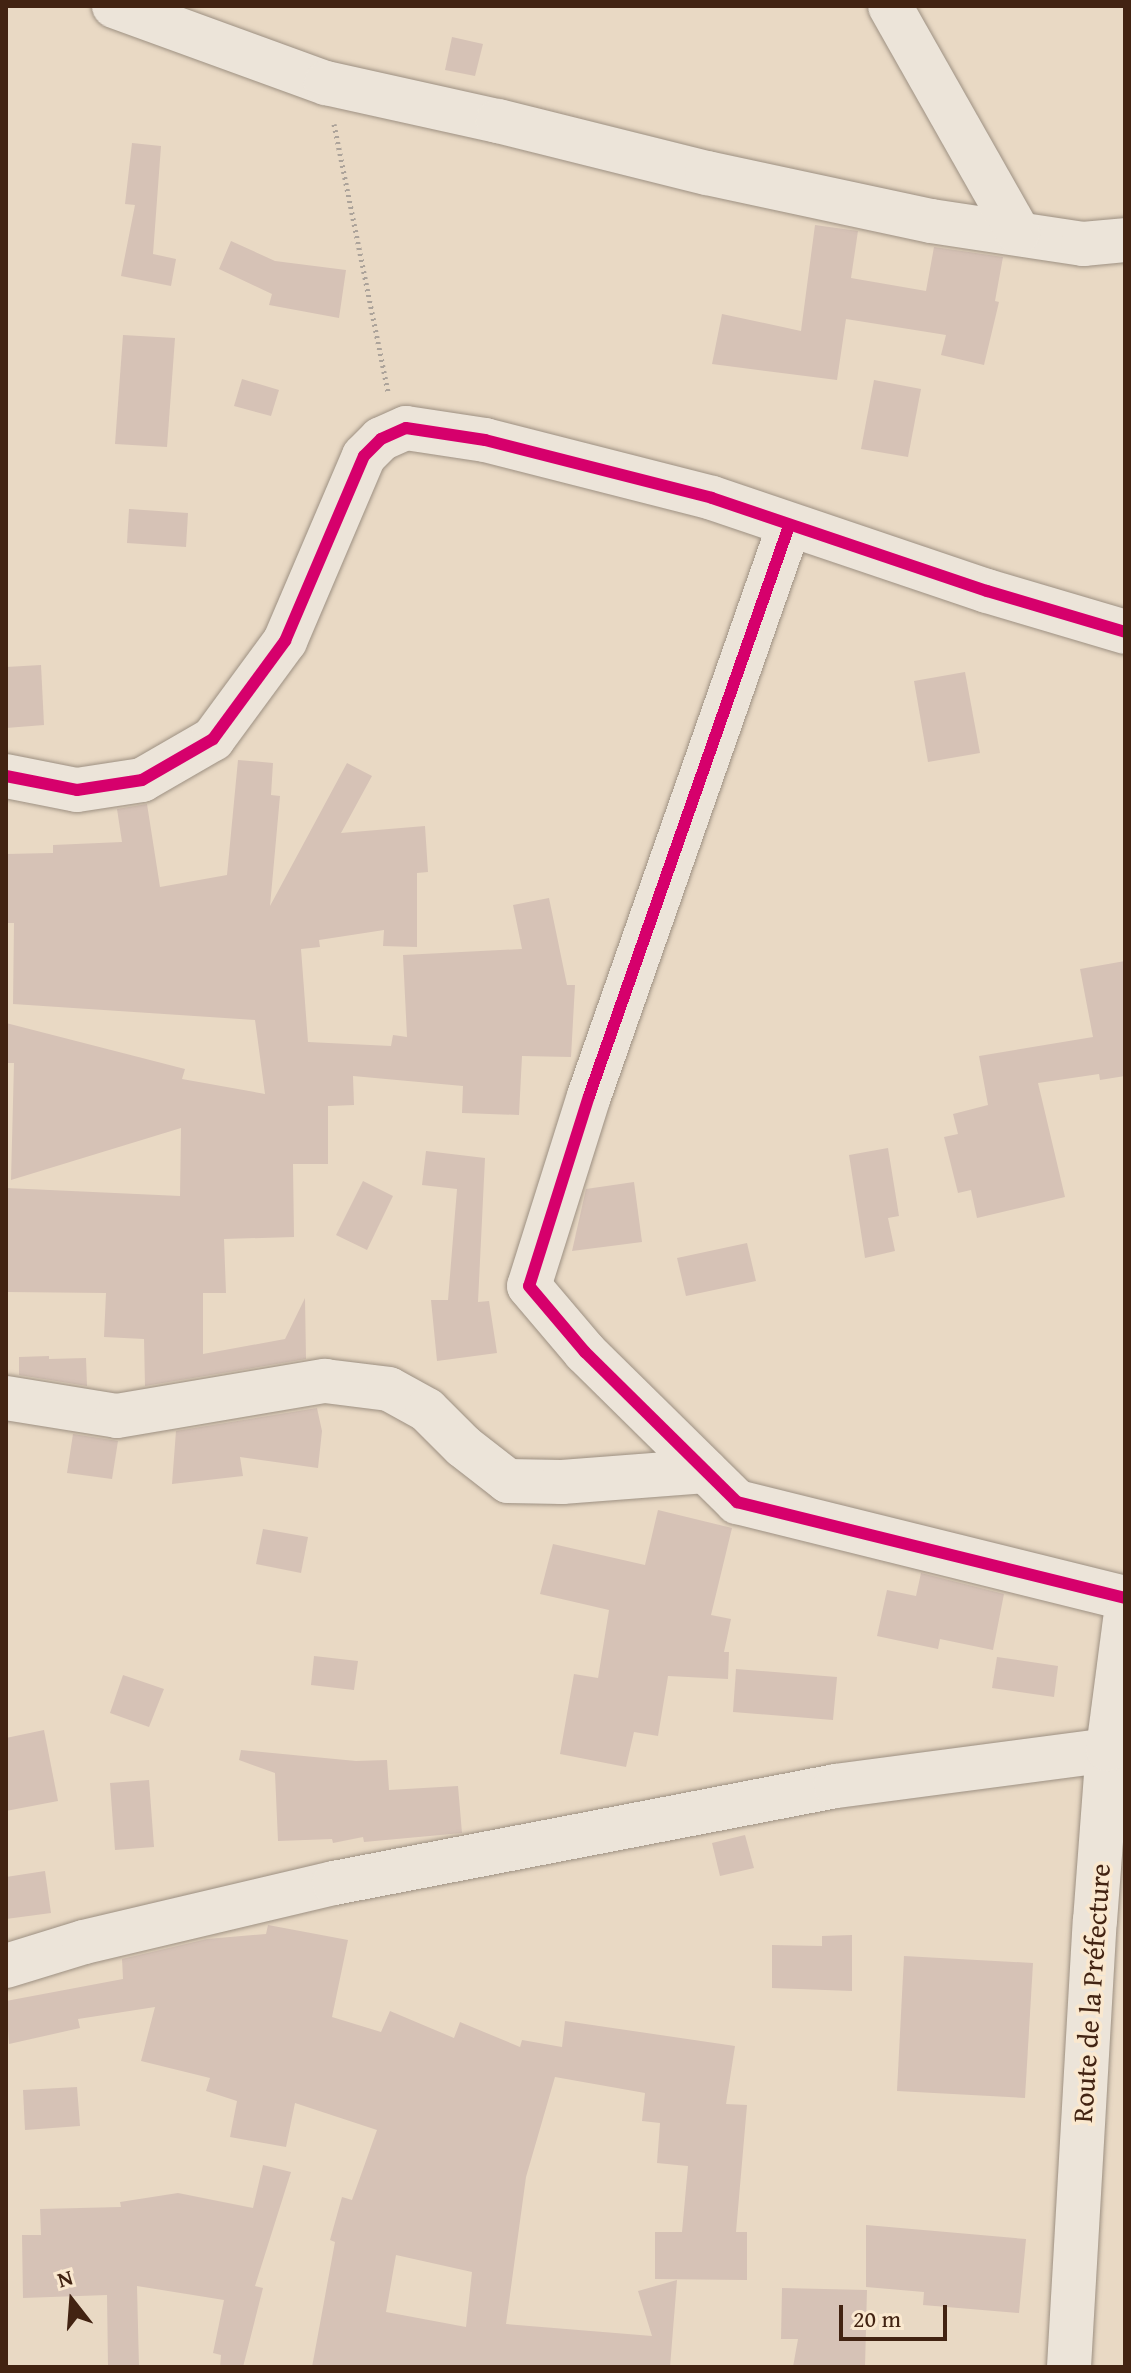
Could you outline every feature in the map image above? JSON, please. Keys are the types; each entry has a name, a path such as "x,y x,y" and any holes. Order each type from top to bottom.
{"street":[{"path":"114,6 326,83 782,189 931,221 1083,244 1125,240"},
{"path":"890,6 1018,232"},
{"path":"6,776 77,790 142,780 213,739 285,641 364,456 381,439 406,428 485,440 712,498 987,591 1125,632"},
{"path":"789,526 589,1096 529,1286 585,1352 737,1502 1125,1598"},
{"path":"6,1398 117,1416 325,1381 389,1389 414,1403 508,1481 562,1482 706,1471"},
{"name":"Route de la Préfecture","path":"1069,2367 1125,1620"},
{"path":"6,1966 84,1942 334,1883 836,1786 1116,1748"}],"path":[{"path":"326,83 396,432"}],"building":[{"path":"452,37 483,44 475,76 445,70"},
{"path":"132,143 161,146 153,254 176,259 171,286 121,276 135,205 125,204"},
{"path":"815,225 858,231 851,278 926,291 934,247 1003,257 995,301 999,302 984,365 941,355 946,335 846,319 837,380 712,364 722,314 801,331"},
{"path":"231,241 275,261 346,270 339,318 269,305 272,294 219,269"},
{"path":"123,335 175,338 167,447 115,444"},
{"path":"242,379 279,390 271,416 234,406"},
{"path":"874,380 921,389 908,457 861,449"},
{"path":"129,509 188,513 186,547 127,543"},
{"path":"41,665 44,725 6,728 6,667"},
{"path":"965,672 980,753 928,762 914,681"},
{"path":"238,760 273,763 271,795 280,796 270,906 347,763 372,776 341,833 425,826 428,872 417,873 417,947 383,946 384,930 319,940 320,947 301,949 308,1042 391,1046 393,1035 407,1037 403,955 522,949 513,905 549,898 567,985 575,985 571,1057 522,1056 519,1115 462,1113 463,1086 353,1076 354,1105 328,1106 328,1164 293,1164 294,1237 224,1239 226,1293 203,1293 203,1354 285,1339 305,1298 306,1359 145,1386 144,1339 104,1337 106,1293 6,1292 6,1188 180,1196 181,1128 11,1180 14,1063 6,1063 6,1023 185,1069 182,1079 265,1094 255,1020 13,1004 14,923 6,923 6,854 53,853 53,845 122,842 117,809 147,804 160,887 227,875"},
{"path":"1125,961 1125,1076 1100,1080 1099,1074 1038,1083 1065,1197 977,1218 971,1190 958,1193 944,1137 958,1134 953,1114 988,1105 979,1056 1093,1037 1080,969"},
{"path":"888,1148 899,1216 888,1218 895,1251 865,1258 849,1155"},
{"path":"426,1151 485,1158 478,1302 489,1301 497,1353 437,1361 431,1300 448,1300 457,1189 422,1185"},
{"path":"363,1181 393,1196 367,1250 336,1235"},
{"path":"634,1182 642,1242 572,1251 586,1189"},
{"path":"747,1243 756,1281 686,1296 677,1258"},
{"path":"49,1356 49,1359 86,1358 87,1386 19,1375 19,1357"},
{"path":"317,1408 322,1431 318,1468 240,1457 243,1476 172,1484 176,1431"},
{"path":"73,1434 118,1441 112,1479 67,1473"},
{"path":"658,1510 732,1528 711,1615 731,1619 724,1652 729,1652 728,1679 668,1676 658,1736 634,1732 626,1767 560,1754 574,1674 598,1678 609,1610 540,1594 553,1544 645,1565"},
{"path":"263,1529 308,1537 301,1573 256,1564"},
{"path":"921,1573 1004,1594 993,1650 940,1639 938,1649 877,1636 887,1590 916,1596"},
{"path":"314,1656 358,1661 354,1690 311,1685"},
{"path":"997,1657 1058,1666 1054,1697 992,1688"},
{"path":"736,1669 837,1677 833,1720 733,1712"},
{"path":"123,1675 164,1689 149,1727 110,1713"},
{"path":"44,1730 58,1801 6,1811 6,1738"},
{"path":"241,1750 356,1761 387,1760 389,1790 458,1786 462,1833 364,1842 363,1837 333,1843 332,1839 278,1841 275,1773 239,1760"},
{"path":"149,1780 154,1847 115,1850 110,1783"},
{"path":"745,1835 754,1868 720,1876 712,1843"},
{"path":"45,1871 51,1913 6,1919 6,1877"},
{"path":"268,1925 348,1940 332,2017 381,2032 390,2011 454,2038 460,2022 520,2047 522,2040 562,2047 565,2021 735,2046 726,2104 747,2105 736,2232 747,2232 747,2280 655,2279 655,2232 682,2232 688,2166 657,2163 660,2123 642,2121 645,2093 555,2077 526,2177 506,2324 652,2336 638,2291 677,2280 670,2367 312,2367 335,2242 330,2240 342,2197 352,2200 377,2130 295,2103 286,2147 230,2137 237,2101 206,2091 210,2078 141,2061 155,2007 78,2019 80,2028 9,2044 6,2001 123,1979 122,1959 207,1939 266,1934","holes":["396,2255 472,2272 466,2327 386,2312"]},
{"path":"852,1935 852,1991 772,1988 772,1945 822,1946 822,1936"},
{"path":"904,1956 1033,1963 1025,2098 897,2091"},
{"path":"77,2087 80,2126 25,2130 23,2090"},
{"path":"263,2165 291,2172 255,2286 263,2288 243,2367 220,2367 221,2355 213,2353 224,2300 137,2286 139,2367 108,2367 107,2295 23,2298 22,2235 41,2235 40,2209 121,2207 120,2202 178,2193 253,2208"},
{"path":"866,2225 1026,2239 1019,2313 923,2305 924,2292 866,2287"},
{"path":"782,2288 867,2290 865,2367 793,2367 798,2339 781,2339"}],"cycle path":[{"path":"6,776 77,790 142,780 213,739 285,641 364,456 381,439 406,428 485,440 712,498 987,591 1125,632"},
{"path":"789,526 589,1096 529,1286 585,1352 737,1502 1125,1598"}]}
